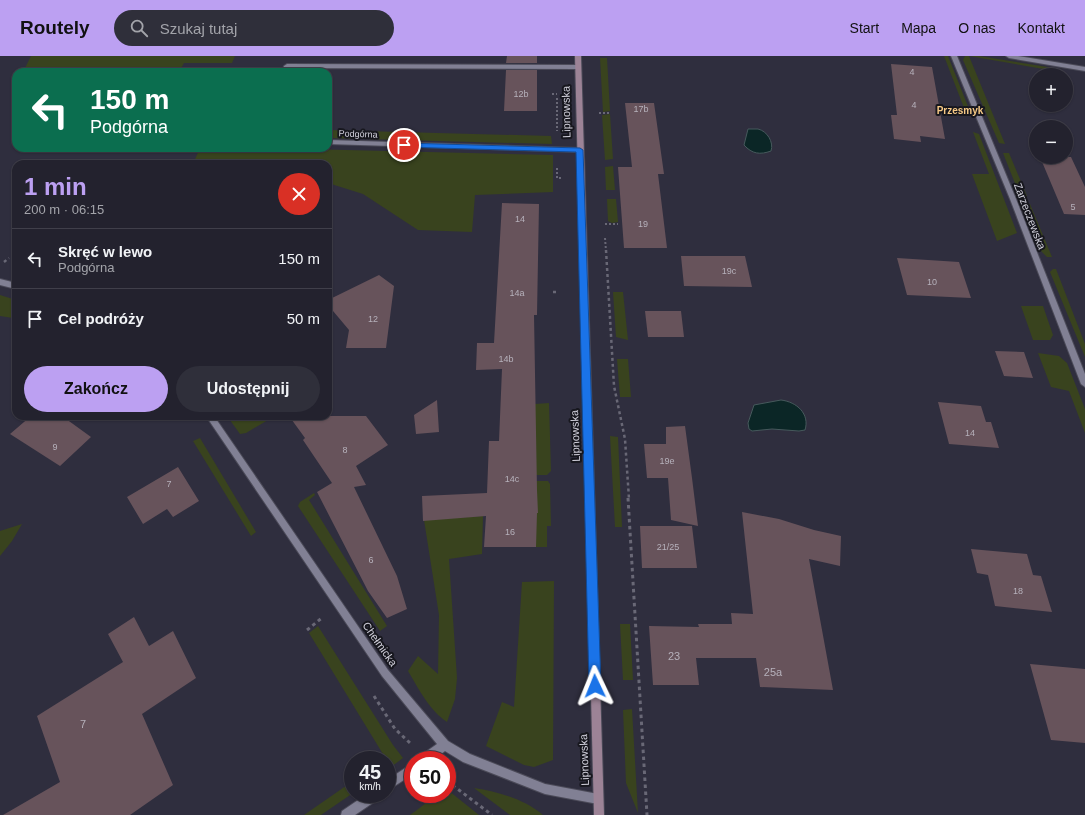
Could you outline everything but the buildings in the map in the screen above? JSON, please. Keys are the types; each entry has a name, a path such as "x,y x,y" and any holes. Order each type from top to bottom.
{"main road":[{"name":"Lipnowska","path":"578,56 599,815"}],"street":[{"name":"Zarzeczewska","path":"954,56 1011,194 1085,384"},
{"path":"1009,56 1085,69"},
{"path":"286,68 287,66 578,67"},
{"name":"Podgórna","path":"332,142 580,150"},
{"path":"0,282 12,285"},
{"name":"Chełmicka","path":"213,420 385,673 444,746 467,758 545,789 598,799"},
{"path":"437,751 444,746"},
{"path":"346,815 363,803"}],"path":[{"path":"552,94 557,94 557,178"},
{"path":"598,113 610,113"},
{"path":"604,220 614,386 625,439 648,815"},
{"path":"605,224 618,224"},
{"path":"552,292 558,292"},
{"path":"307,630 324,617"},
{"path":"456,788 492,815"}],"green space":[{"path":"31,56 235,56 232,63 184,63 181,68 25,68"},
{"path":"944,56 948,56 971,114 966,113"},
{"path":"965,56 969,56 1005,144 999,143 963,60"},
{"path":"969,56 979,56 1054,68 1038,68"},
{"path":"600,58 607,58 610,111 603,112"},
{"path":"610,114 613,159 605,160 602,115"},
{"path":"332,130 551,136 552,144 332,138"},
{"path":"973,132 979,134 1017,233 997,241 972,174 989,174"},
{"path":"332,150 553,155 553,192 475,195 472,232 418,230 363,194 332,184 332,160 195,160 198,152 332,152"},
{"path":"1003,153 1009,153 1027,196 1020,196"},
{"path":"613,166 615,190 606,190 605,167"},
{"path":"607,199 616,199 618,222 612,223 608,221"},
{"path":"1022,204 1030,204 1052,257 1047,257 1041,251"},
{"path":"1053,269 1056,269 1085,344 1085,357 1050,272"},
{"path":"613,292 623,292 628,340 616,337"},
{"path":"0,295 12,299 12,318 0,316"},
{"path":"1021,306 1043,306 1053,335 1050,340 1033,340"},
{"path":"1038,353 1059,356 1067,363 1085,409 1085,433 1069,391 1051,387"},
{"path":"617,359 628,359 631,397 620,397"},
{"path":"549,403 551,471 547,475 535,475 535,404"},
{"path":"230,420 268,420 246,433 240,434"},
{"path":"610,436 618,437 622,527 615,527"},
{"path":"200,438 256,532 251,536 193,441"},
{"path":"535,481 548,481 550,484 551,526 547,526 547,547 536,547"},
{"path":"314,493 315,495 309,500 387,626 380,631 298,506 300,502"},
{"path":"483,516 482,554 449,559 457,678 455,699 447,722 430,706 408,671 418,656 438,674 439,615 424,520"},
{"path":"22,524 12,541 0,556 0,531"},
{"path":"554,581 553,760 534,767 524,765 486,746 502,702 514,707 522,582"},
{"path":"620,624 630,624 633,680 623,680"},
{"path":"318,626 393,745 403,758 396,763 396,751 381,751 309,633"},
{"path":"632,709 638,813 626,783 623,710"},
{"path":"344,787 344,799 321,815 304,815"},
{"path":"474,788 519,800 536,809 543,815 510,815"},
{"path":"456,797 479,815 410,815 426,803 456,803"}],"shaded area":[{"path":"748,129 758,129 767,134 772,144 771,151 756,153 747,148 744,145"},
{"path":"781,400 792,403 801,410 806,419 805,430 772,429 752,431 749,429 748,423 754,405"}],"district":[{"name":"Przesmyk","path":"960,110"}],"route":[{"path":"404,145 580,150 595,686"}]}
